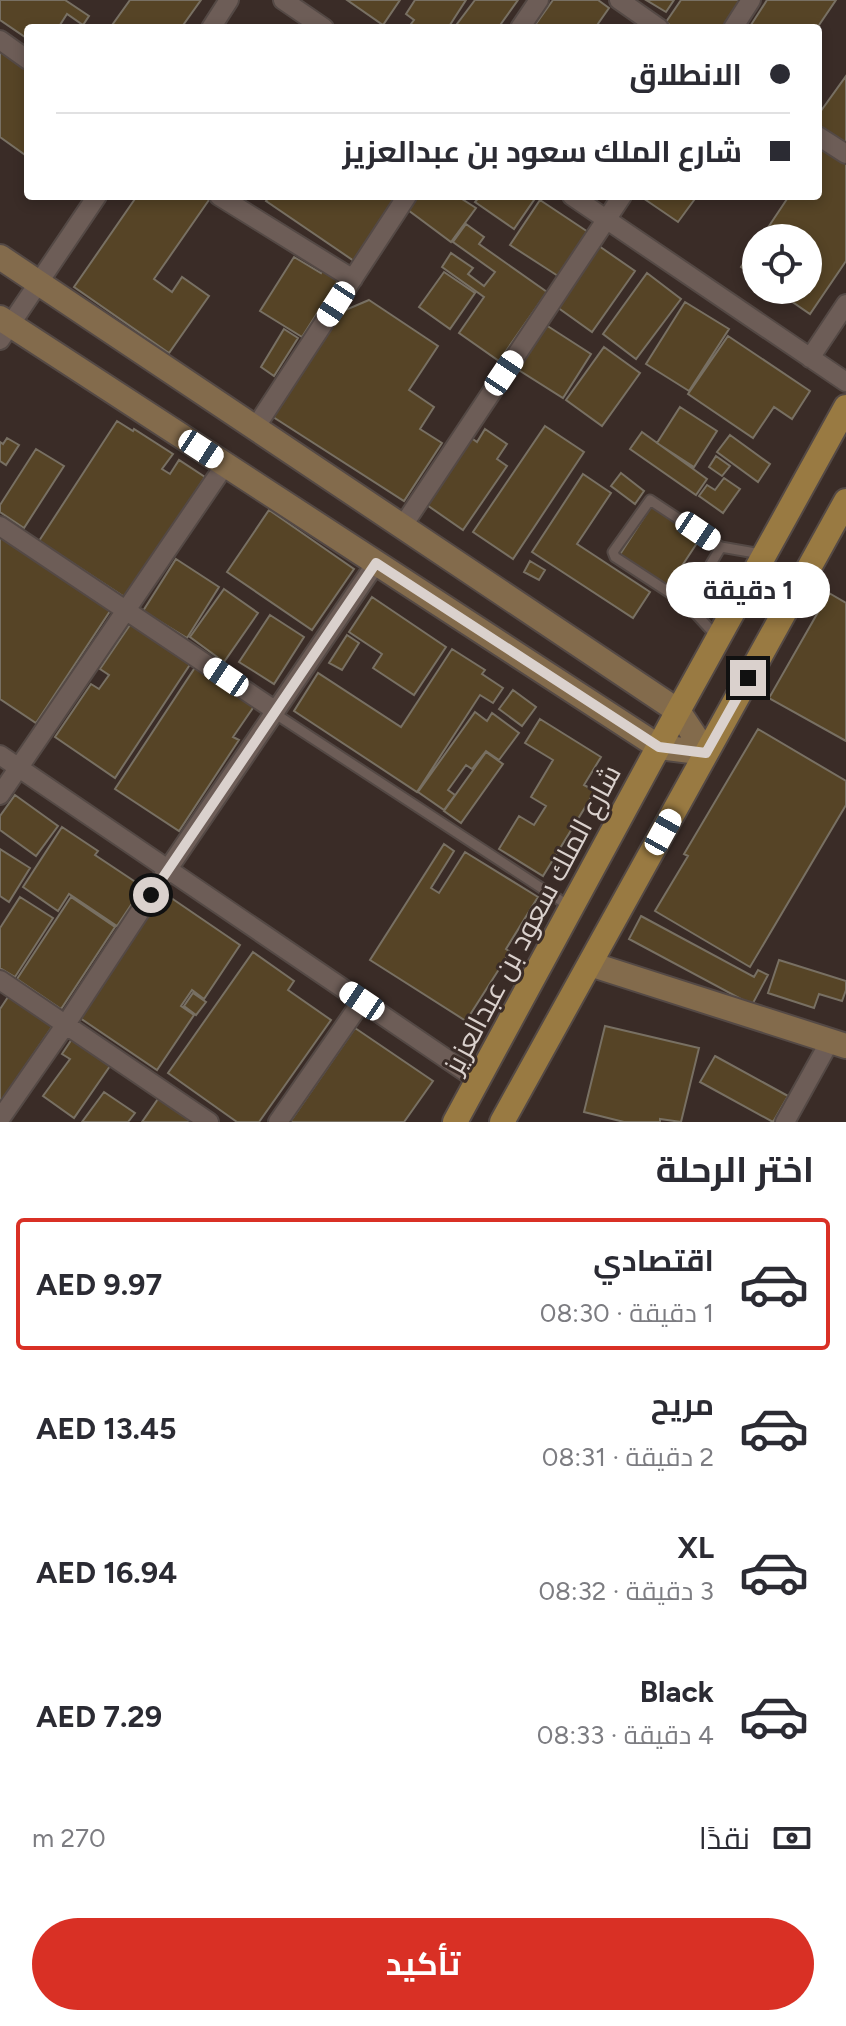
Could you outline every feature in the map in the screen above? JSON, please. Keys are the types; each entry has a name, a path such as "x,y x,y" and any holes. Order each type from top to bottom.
{"main road":[{"name":"شارع الملك سعود بن عبدالعزيز","path":"455,1122 846,407"},
{"path":"502,1122 846,501"}],"street":[{"path":"214,24 229,0"},
{"path":"283,0 318,24"},
{"path":"523,24 539,0"},
{"path":"619,0 653,24"},
{"path":"736,24 751,0"},
{"path":"0,40 24,57"},
{"path":"822,139 846,154"},
{"path":"94,200 3,328 225,465 659,747 706,753"},
{"path":"225,200 353,279"},
{"path":"255,428 404,200"},
{"path":"578,200 846,382"},
{"path":"402,527 619,200"},
{"path":"0,257 678,711 706,753"},
{"path":"810,358 846,304"},
{"path":"0,795 225,465"},
{"path":"0,526 275,712"},
{"path":"0,1119 376,563"},
{"path":"0,755 479,1081"},
{"path":"590,964 838,1044 785,1122"},
{"path":"0,980 209,1122"},
{"path":"278,1122 362,1001"}],"lane":[{"path":"718,638 687,604 615,557 613,552 650,500 721,547 764,555"},
{"path":"687,604 721,547"},
{"path":"275,712 572,908"}],"building":[{"path":"0,0 65,0 89,16 84,24 67,14 61,24 24,24 24,36 0,20"},
{"path":"130,0 201,0 184,24 113,24"},
{"path":"347,0 400,0 382,24"},
{"path":"415,0 466,0 451,24 411,24 414,20 406,14"},
{"path":"475,0 518,0 501,24 457,24"},
{"path":"553,0 598,0 609,8 598,24 536,24"},
{"path":"646,0 674,0 666,12"},
{"path":"681,0 745,0 728,24 666,22"},
{"path":"767,0 836,0 820,24 752,24"},
{"path":"0,47 24,63 24,154 0,137"},
{"path":"846,76 846,145 822,128 822,109"},
{"path":"824,146 846,161 846,261 822,296 822,224 770,224 786,200 822,200"},
{"path":"134,200 209,200 154,279 172,292 182,277 209,296 169,353 74,287"},
{"path":"267,200 396,200 354,261"},
{"path":"415,200 464,200 476,208 451,242 408,210"},
{"path":"477,200 534,200 514,229 475,202"},
{"path":"540,200 588,232 558,276 510,245"},
{"path":"646,200 694,200 678,222"},
{"path":"466,224 484,237 479,244 547,292 499,361 459,333 484,297 442,267 451,253 473,268 468,274 484,286 495,272 453,242"},
{"path":"599,246 635,271 592,332 557,307"},
{"path":"294,257 321,273 326,264 342,274 302,337 260,311"},
{"path":"444,272 475,293 450,329 419,307"},
{"path":"647,273 681,299 636,359 603,334"},
{"path":"369,300 438,346 409,390 434,407 420,429 442,443 404,501 270,415 336,314"},
{"path":"685,302 729,329 689,391 646,364"},
{"path":"795,304 817,304 810,314"},
{"path":"546,325 591,354 563,398 517,369"},
{"path":"284,329 298,338 274,376 261,367"},
{"path":"728,336 810,391 792,419 774,407 753,438 688,394"},
{"path":"604,347 640,373 602,426 566,400"},
{"path":"680,407 717,431 694,467 657,443"},
{"path":"117,421 173,454 162,469 170,474 179,460 205,477 126,598 39,541"},
{"path":"545,426 584,452 513,559 473,532"},
{"path":"485,429 507,444 497,459 507,466 463,530 424,503 470,437 477,442"},
{"path":"642,432 707,479 696,495 630,449"},
{"path":"730,435 770,464 758,482 717,452"},
{"path":"7,438 19,445 6,465 0,461 0,442 3,444"},
{"path":"36,449 64,466 24,528 0,512 0,505"},
{"path":"716,456 730,466 722,476 709,467"},
{"path":"621,473 644,491 635,504 611,486"},
{"path":"583,474 611,493 577,544 650,592 633,618 532,552"},
{"path":"724,478 740,489 723,513 699,496 707,485 715,490"},
{"path":"652,505 701,537 668,587 619,556"},
{"path":"269,510 354,569 312,630 227,572"},
{"path":"0,529 114,605 36,723 0,699"},
{"path":"176,559 219,587 187,638 143,611"},
{"path":"530,561 545,570 539,580 524,572"},
{"path":"224,589 258,613 224,662 190,637"},
{"path":"829,593 846,603 846,741 769,698"},
{"path":"372,597 446,647 414,695 373,668 382,654 349,632"},
{"path":"270,615 304,637 274,684 239,662"},
{"path":"134,619 193,660 115,778 55,737 91,684 99,689 109,675 100,669"},
{"path":"347,635 359,643 342,670 329,663"},
{"path":"452,649 485,670 482,674 503,688 493,703 480,695 417,792 294,711 318,673 401,727"},
{"path":"198,663 257,702 233,737 239,740 179,831 115,789"},
{"path":"513,690 536,707 522,726 499,709"},
{"path":"475,712 487,721 492,713 519,733 499,760 486,751 472,769 466,765 448,790 455,795 444,810 418,792"},
{"path":"540,719 601,757 584,785 595,791 543,876 499,849 519,816 534,825 546,806 531,797 553,760 525,743"},
{"path":"758,729 846,781 846,805 750,967 655,911 688,856 684,854"},
{"path":"486,752 503,764 461,823 444,811"},
{"path":"15,795 58,826 36,856 0,830 0,816"},
{"path":"62,827 98,851 95,855 143,887 117,926 69,894 58,911 23,887"},
{"path":"444,844 454,851 431,888 439,893 465,852 538,897 506,949 510,952 466,1021 370,960"},
{"path":"0,849 30,868 9,902 0,896"},
{"path":"161,891 240,945 204,999 192,990 181,1006 194,1015 157,1070 77,1016"},
{"path":"20,897 53,918 15,977 0,968 0,928"},
{"path":"71,897 115,927 61,1009 17,979"},
{"path":"641,916 754,977 758,970 768,975 752,1005 629,939"},
{"path":"253,952 294,981 288,990 331,1020 259,1122 237,1122 168,1073"},
{"path":"779,960 846,981 842,1001 819,994 814,1008 768,993"},
{"path":"193,993 206,1002 196,1015 184,1006"},
{"path":"10,994 54,1024 2,1100 0,1009"},
{"path":"605,1026 699,1048 681,1122 660,1119 660,1122 624,1122 584,1112"},
{"path":"355,1028 433,1081 404,1122 290,1122"},
{"path":"72,1039 110,1066 74,1118 43,1096 70,1059 62,1054"},
{"path":"715,1056 788,1096 773,1122 700,1082"},
{"path":"104,1092 135,1113 128,1122 82,1122"},
{"path":"160,1096 191,1118 189,1122 142,1122"}],"route":[{"path":"151,895 376,563 659,747 706,753 748,678"}]}
